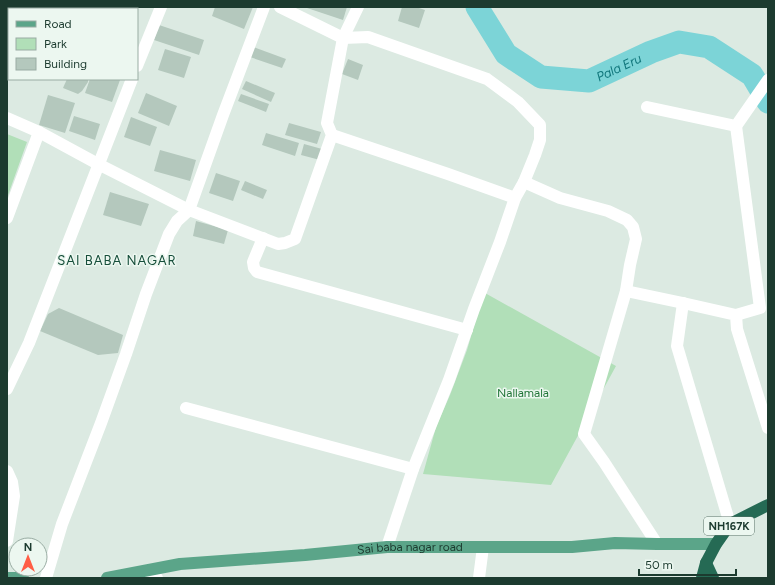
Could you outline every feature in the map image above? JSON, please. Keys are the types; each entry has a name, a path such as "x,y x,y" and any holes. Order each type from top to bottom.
{"highway":[{"name":"NH167K","path":"702,578 706,563 716,544 730,524 768,505"},
{"path":"706,563 713,578"}],"main road":[{"name":"Sai baba nagar road","path":"107,578 152,574 180,564 305,555 387,547 572,547 615,542 716,544"},
{"path":"7,578 23,578"}],"street":[{"path":"138,64 161,7"},
{"path":"46,578 62,524 101,423 168,234 177,221 189,210 264,7"},
{"path":"280,7 343,38 368,36 487,79 518,102 540,125 540,140 536,155 515,198 449,380 413,469 387,547"},
{"path":"7,118 39,132 189,210 278,244 285,244 295,239 332,135 327,123 343,38 358,7"},
{"path":"7,389 28,343 132,80"},
{"path":"626,291 683,302 736,315 760,308 736,126 767,81"},
{"path":"647,107 736,126"},
{"path":"7,218 39,132"},
{"path":"332,135 515,198"},
{"path":"524,182 560,198 608,211 627,220 633,227 636,239 626,291 584,434 657,544"},
{"path":"262,238 253,262 254,268 257,272 467,330"},
{"path":"683,302 677,346 730,524"},
{"path":"736,315 737,329 768,428"},
{"path":"186,408 413,469"},
{"path":"7,471 12,482 14,496 7,541"},
{"path":"479,578 483,547"}],"green space":[{"path":"7,134 27,142 7,198"},
{"name":"Nallamala","path":"485,293 616,366 551,485 423,474 436,427 467,350"}],"building":[{"path":"215,7 253,7 244,29 212,16"},
{"path":"347,7 343,20 307,8"},
{"path":"402,7 416,7 425,10 419,28 398,21"},
{"path":"7,25 8,51 7,54"},
{"path":"159,25 204,40 199,55 154,40"},
{"path":"253,47 286,59 282,68 250,57"},
{"path":"165,49 191,57 184,78 158,70"},
{"path":"348,59 363,65 358,80 342,74"},
{"path":"67,80 88,80 82,91 78,94 63,88"},
{"path":"90,80 120,80 112,102 85,93"},
{"path":"246,81 275,93 271,102 242,89"},
{"path":"146,93 177,106 169,126 138,113"},
{"path":"241,94 269,104 266,112 238,101"},
{"path":"48,95 75,103 65,133 39,125"},
{"path":"74,116 100,124 95,140 69,131"},
{"path":"131,117 157,127 150,146 124,137"},
{"path":"289,123 321,132 317,144 285,135"},
{"path":"266,133 299,143 295,156 262,145"},
{"path":"304,144 322,149 320,160 301,155"},
{"path":"160,150 196,160 190,181 154,171"},
{"path":"216,173 240,181 233,201 209,193"},
{"path":"245,181 267,190 263,199 241,190"},
{"path":"110,192 149,204 141,226 103,215"},
{"path":"196,221 228,230 224,244 193,236"},
{"path":"59,308 123,335 118,353 98,355 40,331 48,314"}],"waterway":[{"name":"Pala Eru","path":"477,7 506,54 541,77 589,81 651,52 679,42 709,47 752,75 768,102"}],"district":[{"name":"SAI BABA NAGAR","path":"117,260"}]}
